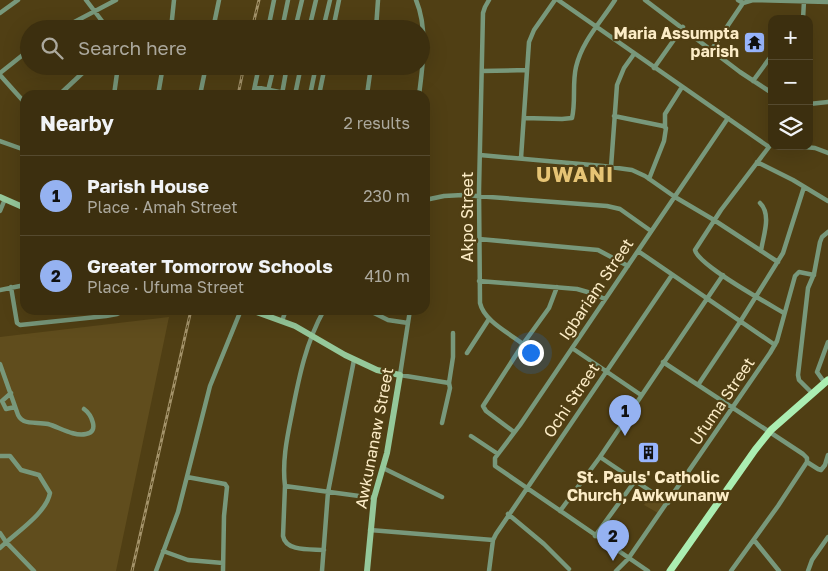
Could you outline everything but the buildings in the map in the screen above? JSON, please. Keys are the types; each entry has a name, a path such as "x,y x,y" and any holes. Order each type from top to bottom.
{"main road":[{"path":"670,571 742,467 771,433 827,382"},
{"path":"674,571 771,433 827,382"}],"street":[{"path":"0,14 18,0"},
{"path":"86,0 101,20"},
{"path":"77,20 116,0"},
{"path":"173,20 174,0"},
{"path":"215,20 219,0"},
{"path":"270,20 274,0"},
{"path":"284,20 288,0"},
{"path":"297,20 302,0"},
{"path":"311,20 316,0"},
{"path":"325,20 330,0"},
{"path":"335,20 339,0"},
{"path":"377,20 378,0"},
{"path":"416,0 421,20"},
{"name":"Akpo Street","path":"489,320 481,308 479,281 479,196 484,10 490,0"},
{"path":"521,158 531,35 557,0 654,68 768,144"},
{"path":"524,118 572,118 576,67 583,47 615,0"},
{"path":"646,0 768,90"},
{"path":"738,0 743,3"},
{"path":"712,49 743,3 753,0 828,2"},
{"path":"803,15 804,1"},
{"path":"654,68 683,27"},
{"path":"611,167 618,79 634,54"},
{"path":"20,55 0,74 20,97"},
{"path":"753,81 768,60"},
{"path":"482,71 527,70"},
{"path":"64,90 80,75"},
{"path":"115,90 117,75"},
{"path":"159,90 161,75"},
{"path":"201,90 204,75"},
{"path":"254,90 258,75"},
{"path":"268,90 272,75"},
{"path":"283,90 285,75"},
{"path":"296,90 299,75"},
{"path":"311,90 314,75"},
{"path":"320,90 323,75"},
{"path":"368,90 370,75"},
{"path":"419,90 421,75"},
{"path":"255,87 263,90"},
{"path":"649,179 667,130 665,127 665,114 682,87"},
{"path":"813,104 828,102"},
{"path":"614,116 665,127"},
{"name":"Igbariam Street","path":"498,454 728,118"},
{"path":"0,141 20,148"},
{"path":"768,148 714,220 695,250 698,257 723,276 784,313"},
{"path":"813,148 828,153"},
{"path":"480,155 632,170 778,262"},
{"path":"757,162 828,202"},
{"path":"698,385 778,262 790,234 804,187"},
{"path":"430,199 454,195 479,196 612,207 620,209 650,230"},
{"path":"0,211 3,198 20,206"},
{"path":"760,203 766,216 761,251"},
{"path":"813,394 800,382 798,377 808,288 814,275 822,236 828,232"},
{"path":"479,239 598,250 628,266"},
{"path":"638,251 775,345"},
{"name":"Ufuma Street","path":"616,571 628,559 668,503 775,345 795,275 802,272 814,275"},
{"name":"Ochi Street","path":"493,540 508,514 672,275"},
{"path":"560,511 600,457 723,276"},
{"path":"479,281 557,287 585,291 605,299"},
{"path":"0,290 20,285"},
{"path":"12,287 17,323 20,325 112,315"},
{"path":"514,432 486,412 482,406 549,308 557,287"},
{"path":"156,571 178,512 210,386 239,315"},
{"path":"265,315 295,326 354,360 377,370 450,383"},
{"path":"282,321 284,315"},
{"path":"321,315 311,335 296,392 287,439 283,468 285,486 283,536 285,542 291,547 324,550"},
{"path":"378,315 388,320 408,323"},
{"name":"Awkunanaw Street","path":"367,571 374,498 390,435 409,315"},
{"path":"467,353 489,320 523,344"},
{"path":"442,423 450,388 453,356 452,333"},
{"path":"827,382 817,374 828,344"},
{"path":"572,348 641,395"},
{"path":"322,571 328,492 354,360"},
{"path":"664,362 803,454 807,458 807,462 818,469 821,470 825,465 828,454"},
{"path":"0,364 19,417 23,420 47,424 70,432 87,434 91,432 93,426 92,418 84,409"},
{"path":"11,393 2,401 6,409 15,407"},
{"path":"471,436 498,454 495,458 495,466 648,571"},
{"path":"0,456 10,456 21,470 40,475 50,493 47,503 39,512 0,548"},
{"path":"600,457 668,503"},
{"path":"732,571 807,462"},
{"path":"383,468 442,497"},
{"path":"187,477 225,484 228,487 224,516 223,571"},
{"path":"595,536 635,481"},
{"path":"285,486 374,498"},
{"path":"508,514 544,544 569,569"},
{"path":"370,530 493,540 489,571"},
{"path":"0,532 6,542 34,571"},
{"path":"808,571 812,560 828,537"},
{"path":"754,540 779,571"},
{"path":"163,552 188,560 223,563"}],"shaded area":[{"path":"169,317 116,571 0,571 0,337"},
{"path":"651,494 665,503 658,513 644,505"}],"railway":[{"path":"254,20 259,0"},
{"path":"239,90 242,75"},
{"path":"132,571 190,315"}],"place":[{"name":"Maria Assumpta parish","path":"755,42"},
{"name":"Parish House","path":"625,436"},
{"name":"St. Pauls' Catholic Church, Awkwunanw","path":"648,453"},
{"name":"Greater Tomorrow Schools","path":"613,561"}],"district":[{"name":"UWANI","path":"575,175"}]}
